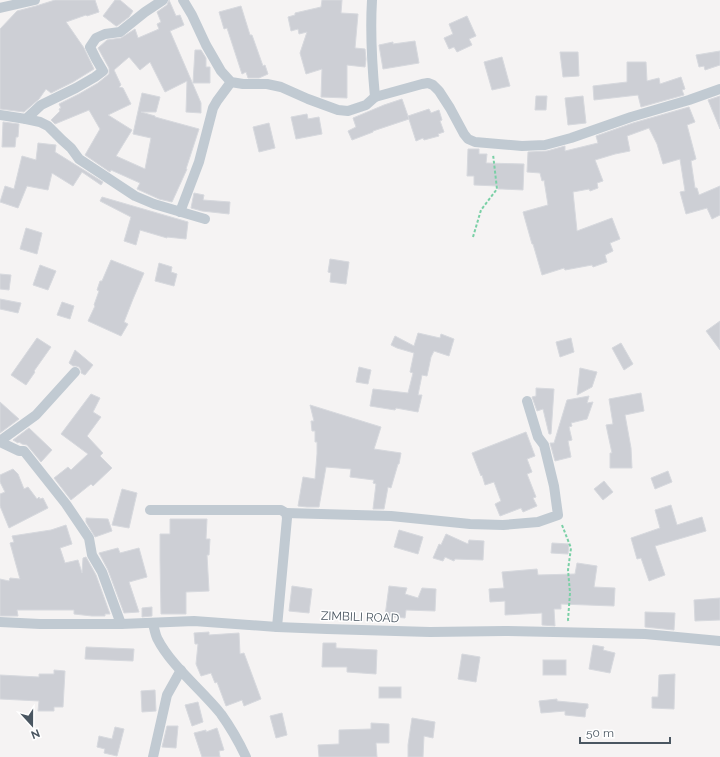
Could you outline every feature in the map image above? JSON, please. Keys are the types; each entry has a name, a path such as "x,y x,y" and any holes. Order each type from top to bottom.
{"street":[{"path":"0,8 35,0"},
{"path":"26,119 41,105 76,88 103,71 90,47 96,38 105,34 120,32 163,0"},
{"path":"182,0 221,71 231,82 243,84 267,84 281,87 308,100 338,110 348,111 366,105 375,97 422,84 433,85 439,91 450,108 464,134 468,139 475,142 522,146 546,145 720,89"},
{"path":"372,0 372,64 375,97"},
{"path":"180,212 199,162 213,108 231,82"},
{"path":"0,115 40,122 48,126 71,148 79,159 135,196 154,204 205,219"},
{"path":"75,372 36,415 0,442 19,451 24,451 66,504 89,538 92,555 102,572 121,624"},
{"path":"150,510 280,510 286,513 391,516 470,524 503,525 538,522 558,515 554,486 544,445 538,437 526,401"},
{"path":"277,627 287,518 286,513"},
{"name":"ZIMBILI ROAD","path":"0,622 40,624 121,624 194,621 277,627 430,632 505,631 579,634 645,634 720,641"},
{"path":"153,623 156,636 162,646 220,714 236,738 246,757"},
{"path":"153,757 167,695 181,670"}],"path":[{"path":"473,238 481,210 497,189 492,144"},
{"path":"558,515 571,548 568,570 570,593 568,620 579,634"}],"building":[{"path":"55,0 95,0 99,12 66,22 84,48 94,69 51,93 46,89 39,99 24,112 0,109 0,29 17,11"},
{"path":"115,0 120,0 133,11 129,17 117,26 103,16"},
{"path":"169,0 176,16 180,15 184,25 170,31 201,103 201,113 186,112 187,81 165,92 150,62 140,70 129,57 114,70 121,85 119,87 123,88 131,104 108,115 132,130 116,156 145,169 151,138 133,134 142,93 160,97 156,112 141,112 199,129 187,169 172,202 159,199 137,189 140,183 111,170 110,172 85,155 100,129 89,110 55,124 51,120 60,111 59,109 61,108 59,104 98,83 109,74 109,68 98,48 107,40 121,38 135,29 138,38 159,29 157,24 161,22 157,12 167,5"},
{"path":"322,0 342,0 341,13 358,14 355,48 365,49 365,67 347,65 347,98 321,97 322,69 306,74 300,53 307,32 299,34 298,29 291,31 288,17 295,15 295,13 321,7"},
{"path":"241,6 250,35 252,35 263,66 265,65 268,74 259,78 248,78 246,72 242,74 227,28 224,29 219,12"},
{"path":"467,16 476,36 469,39 472,45 457,52 454,47 449,49 444,38 453,34 449,24"},
{"path":"415,41 419,63 383,69 379,45 393,42 393,44"},
{"path":"195,50 201,50 206,58 206,67 210,67 210,83 193,83"},
{"path":"720,51 720,65 705,70 704,66 699,67 696,55"},
{"path":"560,52 578,52 579,76 563,77"},
{"path":"502,57 510,86 492,90 484,62"},
{"path":"627,62 646,62 647,81 659,78 660,84 681,77 685,89 682,90 684,95 641,107 638,95 594,100 593,86 627,82"},
{"path":"536,96 547,96 546,110 535,110"},
{"path":"583,96 586,123 568,125 565,98"},
{"path":"720,96 720,129 708,100"},
{"path":"402,99 409,119 352,140 348,131 356,127 353,118"},
{"path":"689,107 695,122 687,125 696,159 691,161 695,188 697,188 699,195 720,186 720,215 712,219 707,208 686,214 680,192 685,191 680,159 663,164 657,144 649,128 627,136 630,151 595,160 603,181 597,183 598,188 590,191 589,189 573,192 577,231 612,218 620,239 610,243 613,251 605,255 607,262 593,267 592,265 565,270 564,268 542,275 523,212 548,205 544,180 542,181 540,173 527,172 528,152 547,151 565,146 565,151 598,143 596,136 633,123"},
{"path":"429,109 431,113 439,110 442,120 440,121 444,132 438,134 439,136 424,140 423,138 416,141 408,116"},
{"path":"307,114 308,119 319,117 322,134 296,139 291,117"},
{"path":"3,122 19,124 18,137 16,137 15,147 2,147"},
{"path":"269,123 275,148 259,152 253,127"},
{"path":"38,143 56,145 55,152 103,182 101,185 82,172 73,186 52,173 48,190 27,186 18,208 0,202 5,186 14,189 22,156 36,160"},
{"path":"468,149 479,149 479,154 487,154 486,163 524,164 523,190 498,189 498,186 474,185 474,176 467,176"},
{"path":"194,193 204,195 203,200 230,202 229,214 202,211 191,208"},
{"path":"102,197 188,222 186,239 167,238 140,230 136,245 124,241 131,217 100,201"},
{"path":"26,228 42,233 37,254 20,249"},
{"path":"330,259 349,262 346,284 330,282 331,273 328,272"},
{"path":"111,260 144,273 124,322 128,324 121,336 88,321 95,306 100,281 102,281"},
{"path":"159,263 172,267 171,272 177,274 174,286 155,281"},
{"path":"40,265 56,271 48,290 33,285"},
{"path":"0,274 11,275 9,290 0,289"},
{"path":"0,299 21,303 18,313 0,309"},
{"path":"62,302 74,306 70,319 57,315"},
{"path":"720,321 720,350 706,331"},
{"path":"418,333 440,338 441,334 454,339 449,356 434,351 431,357 427,376 422,375 418,395 422,395 418,412 396,408 395,410 370,406 373,389 408,393 413,373 410,372 414,353 391,345 395,336 414,346"},
{"path":"37,338 51,347 26,385 11,375"},
{"path":"571,338 574,352 560,357 556,342"},
{"path":"621,343 633,364 624,370 612,348"},
{"path":"75,350 93,365 85,375 81,373 79,367 73,366 69,363"},
{"path":"359,367 371,370 368,384 356,382"},
{"path":"580,368 597,372 592,387 577,395"},
{"path":"536,388 554,389 551,434 549,434 543,409 537,411 532,397 536,396"},
{"path":"641,393 644,411 625,415 631,448 632,468 610,468 610,453 612,453 606,425 613,424 609,399"},
{"path":"91,394 100,398 93,412 101,417 87,436 103,453 100,456 112,468 93,486 91,484 71,500 54,478 68,467 71,470 88,454 61,434"},
{"path":"589,396 587,403 593,402 587,419 571,423 572,426 569,427 572,440 568,441 571,457 555,461 550,443 554,443 567,400"},
{"path":"0,402 19,419 0,433"},
{"path":"310,405 381,427 374,449 401,453 391,488 388,487 384,509 373,509 376,484 373,483 374,480 350,477 351,469 326,467 319,507 298,506 303,477 315,479 317,442 315,442 315,431 312,431 311,421 314,421"},
{"path":"29,428 52,450 41,462 27,445 13,440"},
{"path":"526,432 535,456 527,459 532,472 527,474 536,497 533,498 537,506 523,512 521,508 500,516 495,504 501,501 494,482 485,485 472,453"},
{"path":"13,469 18,474 24,489 28,487 37,499 39,497 40,499 43,498 48,508 9,528 0,506 0,494 5,492 0,482 0,475"},
{"path":"668,471 672,482 655,489 651,478"},
{"path":"604,481 613,492 603,500 594,489"},
{"path":"122,489 137,493 129,528 112,525"},
{"path":"671,505 677,525 702,517 706,531 655,546 665,575 649,581 641,558 637,559 631,538 660,528 655,510"},
{"path":"86,518 108,519 112,531 95,537 86,522"},
{"path":"170,519 207,519 206,539 210,539 209,555 207,555 209,591 186,592 186,614 161,614 160,534 170,534"},
{"path":"66,525 72,544 60,548 65,563 78,560 82,573 83,558 86,557 96,575 110,614 105,614 105,616 92,616 74,614 74,610 17,610 18,616 0,616 0,579 9,581 10,578 20,579 10,543 14,542 12,536 51,530"},
{"path":"399,530 423,537 418,554 394,547"},
{"path":"446,534 468,544 469,540 484,541 483,560 455,559 454,561 445,557 443,561 433,558 439,544 441,545"},
{"path":"552,543 569,544 568,554 551,553"},
{"path":"118,548 120,553 139,548 147,577 129,582 139,612 124,613 108,570 99,553"},
{"path":"577,563 597,566 594,587 615,588 614,606 561,604 561,609 554,609 555,626 542,625 542,613 505,615 505,601 490,602 489,589 504,588 502,572 537,569 538,575 575,574"},
{"path":"292,586 312,589 309,613 289,611"},
{"path":"389,586 407,588 405,594 418,598 422,588 436,589 435,611 406,610 405,618 385,616"},
{"path":"720,598 720,620 695,621 694,600"},
{"path":"152,607 152,616 142,617 142,608"},
{"path":"645,612 675,613 674,630 645,627"},
{"path":"209,632 209,635 239,633 240,654 244,653 261,699 244,706 242,700 226,706 217,682 215,683 211,673 201,676 196,664 198,644 195,644 194,633"},
{"path":"323,643 336,643 336,648 377,650 376,674 347,672 347,667 322,667"},
{"path":"593,645 604,647 603,650 615,653 610,673 589,669"},
{"path":"86,647 134,649 133,661 85,659"},
{"path":"462,654 480,657 476,682 458,679"},
{"path":"543,660 566,660 566,675 543,675"},
{"path":"54,670 65,671 63,707 54,707 54,711 38,711 39,701 0,699 0,675 39,677 39,674 54,674"},
{"path":"675,674 674,709 652,708 652,697 658,697 659,675"},
{"path":"379,687 401,687 401,698 379,698"},
{"path":"155,690 156,711 142,712 141,691"},
{"path":"557,699 557,701 588,704 585,717 565,715 565,711 541,713 539,701"},
{"path":"198,702 203,722 192,726 185,705"},
{"path":"282,713 287,735 276,738 270,716"},
{"path":"412,718 435,722 433,738 424,736 423,757 408,757 408,745"},
{"path":"371,723 389,724 389,743 376,743 377,757 319,757 318,745 339,744 339,730 371,729"},
{"path":"167,726 178,726 176,748 162,747"},
{"path":"115,727 124,729 117,756 104,753 105,749 97,747 99,736 112,739"},
{"path":"217,728 224,750 219,751 220,757 202,757 194,733 206,730 206,732"}]}
